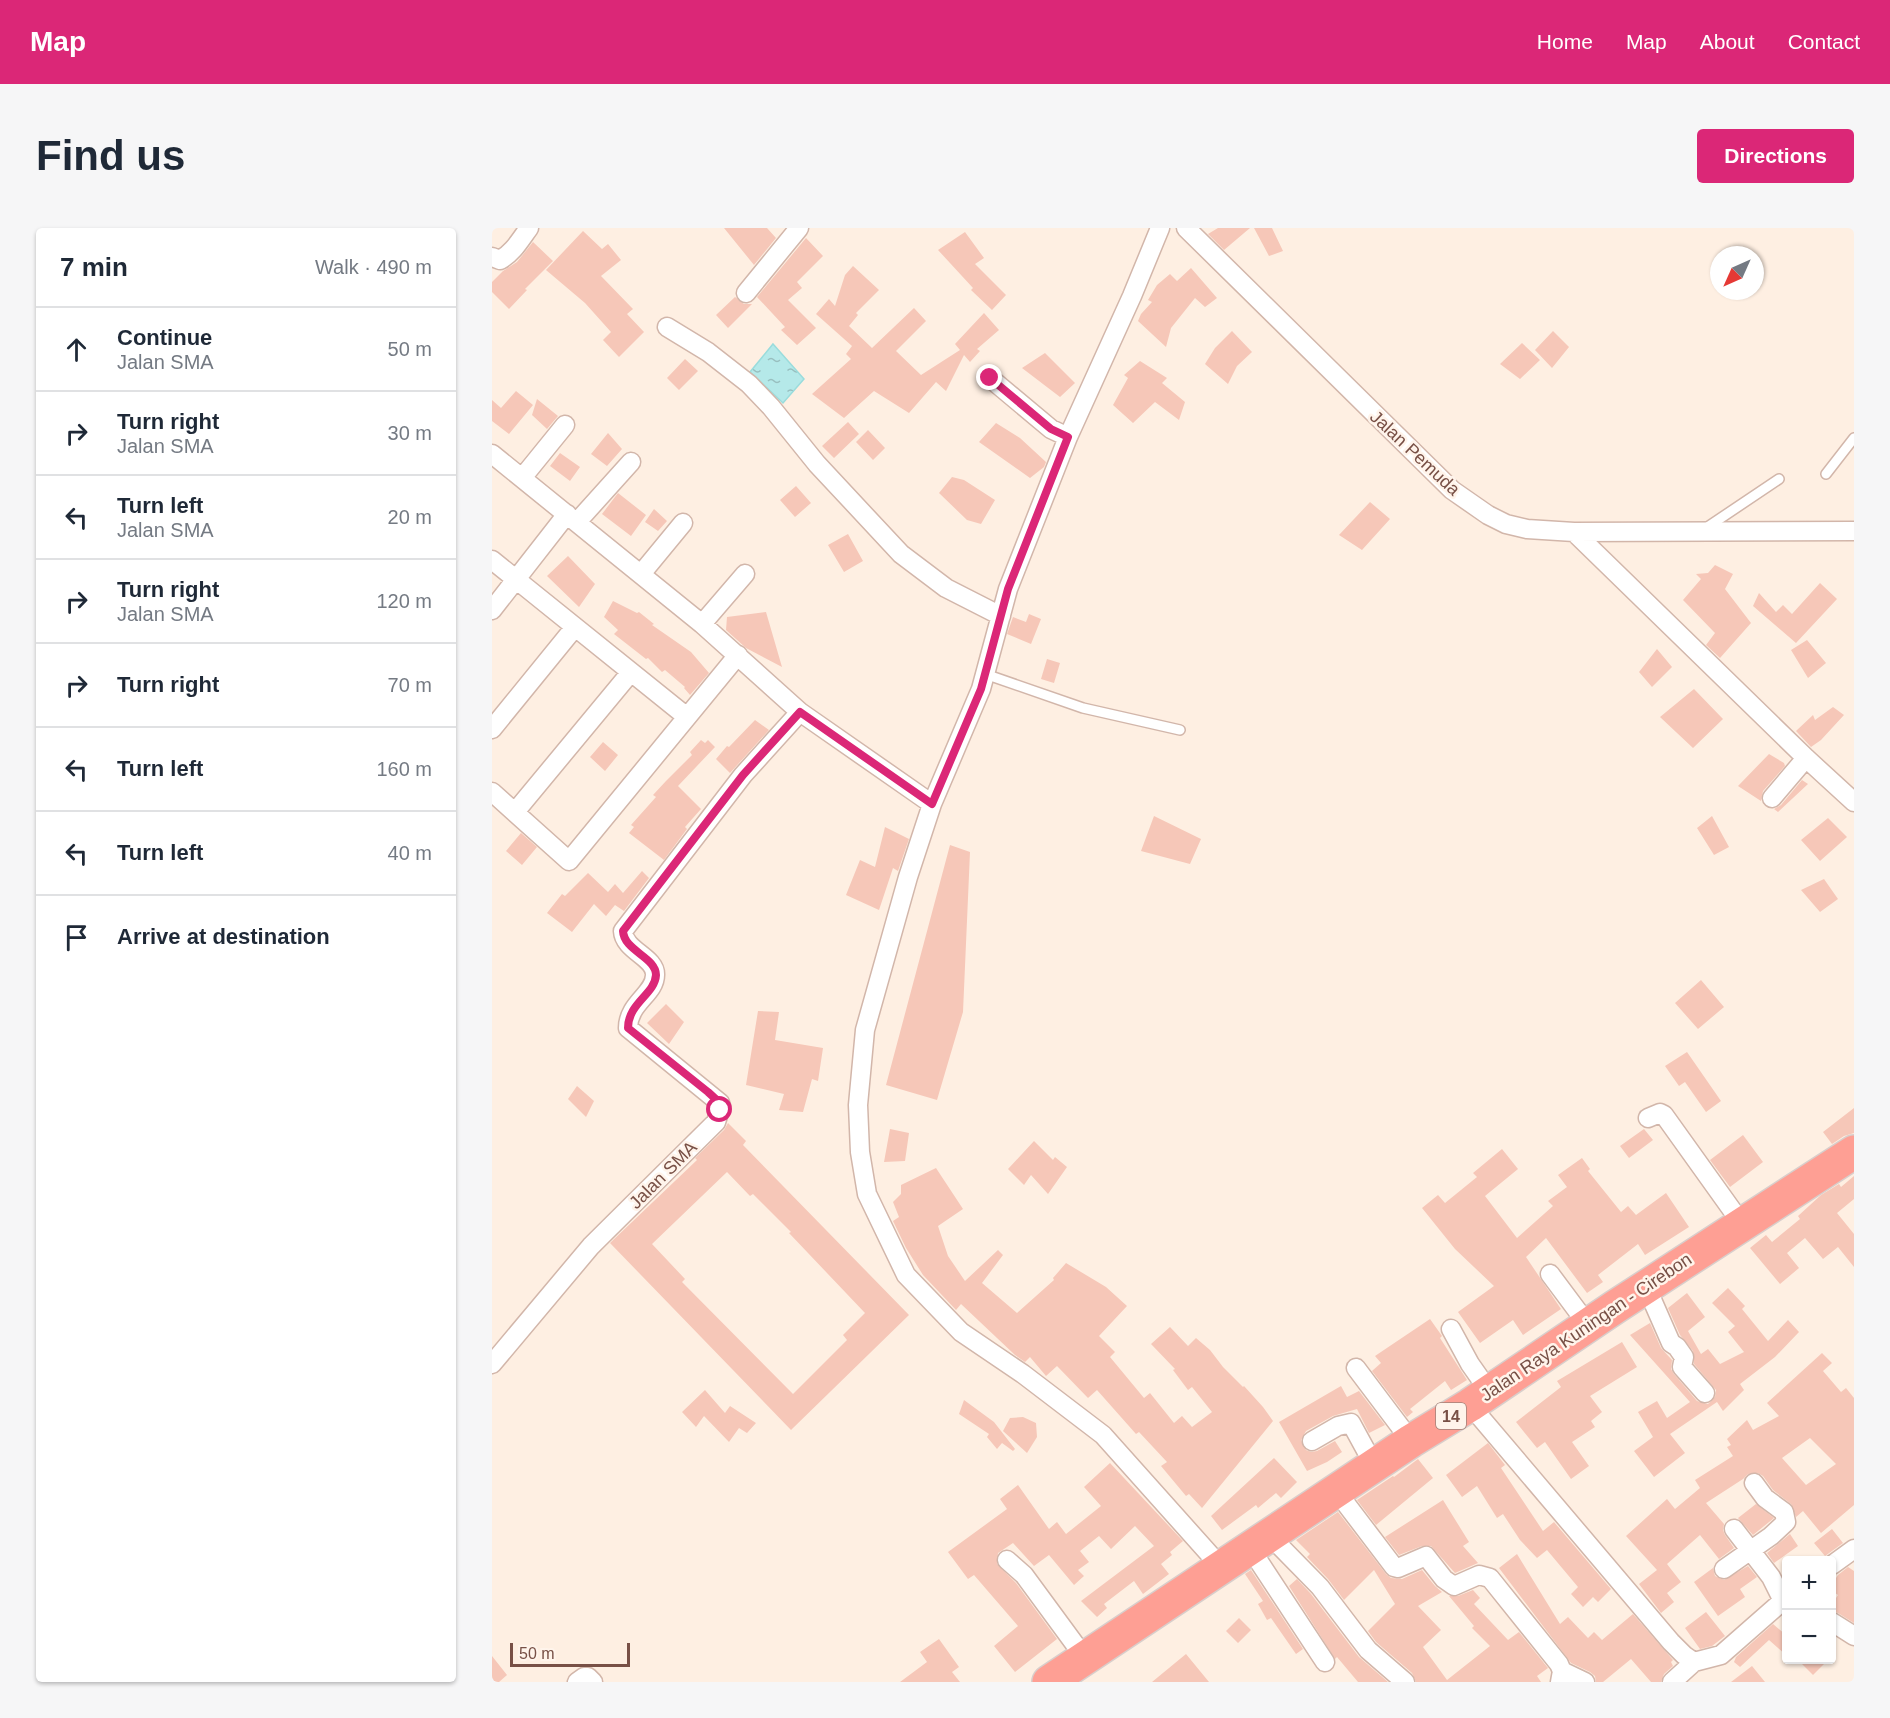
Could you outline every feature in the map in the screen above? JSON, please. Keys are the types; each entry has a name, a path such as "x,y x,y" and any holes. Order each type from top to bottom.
{"highway":[{"name":"Jalan Raya Kuningan - Cirebon","path":"1049,1682 1411,1441 1854,1152"}],"street":[{"path":"492,257 500,260 505,257 529,228"},
{"path":"746,294 799,228"},
{"path":"1160,228 1068,437 1008,589 981,689 932,804 908,877 865,1030 858,1105 860,1152 867,1194 906,1275 961,1332 1023,1374 1103,1435 1221,1567"},
{"name":"Jalan Pemuda","path":"1186,228 1452,490 1488,515 1506,524 1527,529 1574,532 1854,531"},
{"path":"667,327 708,352 749,384 818,464 901,554 946,588 1001,615"},
{"path":"990,378 1051,429 1068,437"},
{"path":"522,478 565,425"},
{"path":"492,454 702,624 800,712 932,804"},
{"path":"492,610 572,518 631,462"},
{"path":"641,574 683,523"},
{"path":"1574,532 1854,802"},
{"path":"492,560 687,717"},
{"path":"702,624 745,574"},
{"path":"492,729 575,627"},
{"path":"492,792 569,861 738,655"},
{"path":"515,812 631,672"},
{"name":"Jalan SMA","path":"492,1364 591,1246 716,1122 720,1103 628,1028 630,1013 652,985 656,976 654,966 627,943 623,937 623,931 743,775 800,712"},
{"path":"1772,798 1806,758"},
{"path":"1648,1118 1660,1113 1664,1115 1742,1224"},
{"path":"1550,1274 1588,1325"},
{"path":"1646,1287 1671,1343 1677,1347 1684,1358 1682,1367 1705,1393"},
{"path":"1451,1329 1470,1364 1480,1398 1671,1642 1683,1655 1694,1662"},
{"path":"1356,1368 1411,1441"},
{"path":"1312,1441 1338,1426 1351,1423 1375,1467"},
{"path":"1724,1569 1771,1536 1786,1522 1784,1512 1765,1498 1754,1483"},
{"path":"1337,1492 1394,1567 1398,1568 1426,1556 1444,1579 1454,1586 1479,1575 1490,1578 1559,1664 1561,1676 1585,1682"},
{"path":"1734,1529 1782,1595"},
{"path":"1260,1542 1325,1662"},
{"path":"1260,1542 1320,1587 1368,1650 1405,1682"},
{"path":"1836,1562 1854,1549"},
{"path":"1007,1560 1024,1575 1085,1658"},
{"path":"1672,1682 1694,1662 1721,1655 1782,1603"},
{"path":"1836,1625 1854,1636"},
{"path":"577,1682 584,1677 588,1677 593,1682"}],"lane":[{"path":"1826,474 1854,438"},
{"path":"1700,532 1779,479"},
{"path":"985,674 1083,708 1180,730"}],"water":[{"path":"773,344 804,379 783,403 750,372"}],"building":[{"path":"724,228 767,228 776,238 754,265"},
{"path":"1218,228 1250,228 1224,250 1208,234"},
{"path":"1254,228 1272,228 1283,251 1269,256"},
{"path":"583,231 602,249 608,244 621,260 601,276 633,309 627,314 644,332 619,357 603,340 611,332 585,303 546,270"},
{"path":"965,232 984,258 975,264 1006,295 992,310 971,290 973,288 938,250"},
{"path":"806,238 823,256 797,282 802,288 788,300 816,328 797,345 781,330 785,327 757,297"},
{"path":"533,242 553,261 509,309 492,292 492,282 517,262"},
{"path":"853,266 879,290 856,313 858,315 849,326 872,348 914,308 926,321 896,351 921,375 960,350 955,344 984,313 999,330 977,349 980,351 970,362 964,355 946,391 936,382 909,413 874,391 844,418 812,394 851,359 846,354 852,346 816,314 829,299 835,306 845,275"},
{"path":"1191,268 1217,298 1205,307 1195,298 1171,328 1166,347 1138,321 1152,302 1148,300 1157,285 1170,274 1177,281"},
{"path":"735,297 744,304 752,304 728,328 716,315"},
{"path":"1232,331 1252,352 1237,366 1228,384 1205,364 1215,348"},
{"path":"1553,331 1569,347 1552,368 1535,350"},
{"path":"1522,343 1540,360 1520,379 1500,364"},
{"path":"1045,353 1075,383 1060,397 1022,368"},
{"path":"685,359 698,371 679,390 667,378"},
{"path":"1140,361 1167,378 1162,383 1185,402 1179,420 1155,402 1133,423 1113,405 1128,378 1124,375"},
{"path":"516,391 533,405 509,434 492,421 492,400 501,408"},
{"path":"537,399 558,416 547,429 532,415"},
{"path":"848,422 859,434 834,458 822,446"},
{"path":"996,423 1020,438 1046,462 1044,467 1030,478 979,442"},
{"path":"868,430 885,448 873,460 856,442"},
{"path":"608,433 622,449 607,466 591,454"},
{"path":"560,453 580,467 570,481 550,466"},
{"path":"952,477 964,480 995,500 981,524 967,520 939,493"},
{"path":"796,486 811,503 795,517 780,500"},
{"path":"618,493 646,515 631,536 602,514"},
{"path":"1370,502 1390,519 1362,550 1339,535"},
{"path":"654,509 667,521 658,531 645,522"},
{"path":"848,534 863,561 844,572 828,545"},
{"path":"568,556 595,584 579,607 547,576"},
{"path":"1715,565 1733,574 1725,589 1751,623 1720,658 1706,645 1715,633 1683,600 1701,579 1696,574 1708,573"},
{"path":"1820,583 1837,599 1796,643 1753,606 1759,593 1776,612 1783,605 1792,614"},
{"path":"613,601 639,612 654,624 652,625 691,652 709,673 690,695 685,687 665,670 662,672 648,658 646,659 614,634 618,630 604,617"},
{"path":"766,612 782,667 746,648 726,630 727,617"},
{"path":"1029,614 1041,619 1031,644 1007,634 1013,617 1026,622"},
{"path":"1807,640 1826,663 1808,678 1791,650"},
{"path":"1657,649 1672,667 1652,687 1639,672"},
{"path":"1047,659 1060,663 1054,683 1041,679"},
{"path":"1694,689 1723,719 1693,748 1660,717"},
{"path":"1833,707 1844,715 1821,740 1811,747 1796,731 1813,715 1815,720"},
{"path":"755,720 769,730 730,773 716,759"},
{"path":"701,740 705,743 708,740 715,747 678,786 701,809 685,827 687,829 664,860 629,833 634,827 631,825 656,797 653,795 692,755 690,752"},
{"path":"603,742 618,755 605,771 590,757"},
{"path":"1769,754 1785,766 1763,791 1761,801 1738,786"},
{"path":"1802,780 1808,784 1778,812 1774,809 1781,805"},
{"path":"1154,816 1201,839 1190,864 1141,851"},
{"path":"1712,816 1729,847 1714,855 1697,828"},
{"path":"1828,818 1847,837 1820,861 1801,840"},
{"path":"885,827 909,839 898,871 893,868 879,910 846,895 860,860 875,867"},
{"path":"521,833 537,847 522,865 506,851"},
{"path":"950,845 970,852 963,1012 937,1100 886,1085"},
{"path":"642,871 649,878 624,911 615,905 606,916 594,904 572,932 547,913 562,894 565,896 588,873 608,892 615,884 623,893"},
{"path":"1824,879 1838,899 1820,912 1801,890"},
{"path":"1701,980 1724,1007 1698,1029 1675,1003"},
{"path":"666,1004 684,1022 669,1044 647,1023"},
{"path":"758,1011 779,1012 775,1040 823,1048 818,1081 812,1079 803,1112 779,1110 784,1094 746,1085"},
{"path":"1687,1052 1721,1101 1706,1112 1685,1082 1679,1086 1665,1066"},
{"path":"577,1086 594,1101 586,1117 568,1099"},
{"path":"1854,1108 1854,1133 1832,1144 1823,1132"},
{"path":"728,1123 746,1141 743,1145 909,1315 791,1430 610,1243 697,1160 695,1158 724,1130","holes":["727,1172 750,1196 753,1194 791,1232 789,1233 865,1313 843,1335 847,1340 793,1394 682,1282 685,1279 652,1244"]},
{"path":"890,1129 909,1133 905,1161 884,1162"},
{"path":"1644,1129 1653,1140 1629,1158 1620,1146"},
{"path":"1743,1135 1763,1162 1730,1187 1710,1160"},
{"path":"1034,1141 1053,1160 1055,1157 1067,1167 1048,1194 1031,1175 1024,1185 1008,1169"},
{"path":"1502,1149 1518,1169 1485,1196 1517,1238 1553,1206 1548,1201 1567,1187 1558,1175 1582,1158 1590,1169 1588,1171 1621,1212 1628,1206 1636,1215 1666,1193 1689,1227 1645,1255 1638,1244 1598,1275 1603,1282 1587,1293 1546,1238 1526,1257 1561,1309 1523,1335 1513,1320 1480,1343 1458,1312 1494,1286 1455,1249 1422,1208 1438,1195 1445,1203 1477,1177 1473,1173"},
{"path":"936,1168 963,1209 938,1226 948,1256 965,1281 998,1250 1003,1255 982,1283 1017,1313 1054,1280 1053,1278 1066,1263 1106,1287 1127,1306 1099,1336 1115,1352 1110,1357 1144,1398 1150,1393 1174,1423 1182,1416 1192,1427 1212,1412 1192,1387 1188,1390 1173,1370 1175,1369 1151,1344 1170,1327 1188,1346 1196,1338 1210,1350 1223,1367 1263,1407 1273,1421 1202,1508 1189,1494 1186,1496 1161,1466 1167,1462 1139,1432 1136,1434 1097,1390 1088,1398 1057,1366 1046,1376 1030,1357 1025,1362 1015,1355 961,1304 956,1310 923,1275 893,1221 899,1217 893,1202 901,1194 901,1185"},
{"path":"1854,1176 1854,1199 1837,1213 1854,1234 1854,1267 1838,1247 1823,1259 1805,1238 1787,1253 1799,1268 1780,1284 1750,1248 1766,1235 1772,1242 1800,1219 1798,1216 1821,1195 1839,1184 1841,1187"},
{"path":"1728,1288 1745,1306 1742,1309 1768,1341 1788,1320 1799,1332 1775,1357 1740,1384 1744,1390 1723,1411 1717,1402 1670,1434 1685,1453 1654,1477 1634,1451 1653,1437 1638,1412 1657,1401 1667,1418 1690,1402 1630,1335 1650,1323 1661,1348 1672,1360 1671,1369 1674,1374 1697,1401 1708,1404 1715,1397 1716,1390 1694,1364 1693,1351 1680,1335 1668,1308 1687,1293 1705,1317 1688,1331 1701,1354 1708,1349 1720,1364 1744,1352 1728,1332 1735,1326 1712,1303"},
{"path":"1430,1319 1467,1380 1451,1390 1445,1381 1410,1409 1413,1412 1407,1417 1372,1371 1381,1363 1375,1356"},
{"path":"1622,1342 1637,1367 1590,1396 1602,1412 1591,1421 1595,1427 1572,1442 1589,1466 1571,1479 1545,1442 1537,1448 1516,1422 1561,1387 1557,1381"},
{"path":"1822,1353 1832,1363 1823,1371 1841,1392 1846,1388 1854,1398 1854,1505 1821,1533 1803,1511 1796,1517 1791,1504 1773,1490 1763,1476 1758,1473 1748,1474 1706,1503 1724,1524 1725,1535 1734,1548 1719,1559 1700,1535 1667,1564 1681,1582 1667,1593 1674,1602 1661,1613 1639,1584 1657,1570 1626,1536 1667,1499 1675,1509 1700,1488 1695,1480 1733,1456 1727,1447 1731,1445 1727,1439 1747,1420 1753,1430 1779,1416 1767,1403","holes":["1810,1438 1836,1464 1806,1485 1782,1458"]},
{"path":"1341,1386 1347,1397 1359,1391 1385,1425 1369,1433 1357,1409 1333,1416 1306,1431 1301,1440 1306,1450 1317,1451 1335,1441 1342,1452 1307,1471 1279,1422"},
{"path":"705,1390 725,1413 730,1406 756,1423 747,1433 739,1428 729,1442 704,1416 696,1427 682,1412"},
{"path":"964,1400 994,1422 1015,1449 1013,1451 1002,1443 997,1449 987,1437 989,1434 959,1414"},
{"path":"1023,1417 1036,1423 1037,1437 1027,1453 1003,1431 1010,1418"},
{"path":"1488,1443 1505,1465 1501,1468 1543,1531 1554,1522 1611,1589 1598,1602 1593,1597 1583,1607 1571,1594 1578,1587 1547,1550 1537,1558 1520,1540 1503,1514 1497,1518 1477,1486 1462,1497 1446,1475"},
{"path":"1274,1458 1297,1482 1281,1498 1276,1493 1258,1508 1256,1505 1222,1530 1211,1516"},
{"path":"1418,1459 1433,1478 1376,1525 1357,1500"},
{"path":"1110,1463 1183,1541 1161,1564 1169,1574 1143,1594 1134,1581 1104,1604 1107,1608 1097,1617 1081,1601 1154,1546 1135,1526 1111,1549 1099,1536 1080,1551 1089,1562 1078,1570 1084,1576 1074,1585 1049,1555 1034,1566 1013,1543 998,1553 997,1564 1016,1583 1057,1639 1015,1672 994,1646 1018,1626 974,1575 968,1579 948,1552 1007,1509 1000,1499 1018,1485 1049,1529 1057,1522 1066,1534 1101,1506 1084,1487"},
{"path":"1443,1500 1469,1542 1463,1546 1478,1563 1455,1573 1431,1546 1422,1546 1399,1555 1385,1537"},
{"path":"1756,1504 1774,1518 1753,1535 1738,1518"},
{"path":"1338,1512 1391,1578 1402,1579 1422,1570 1442,1592 1418,1606 1441,1630 1423,1647 1447,1680 1490,1646 1472,1628 1474,1626 1449,1596 1458,1596 1473,1590 1480,1598 1474,1604 1508,1640 1519,1632 1548,1668 1537,1676 1541,1682 1416,1682 1412,1673 1376,1642 1368,1631 1395,1604 1374,1570 1344,1600 1307,1557 1310,1554 1296,1540"},
{"path":"1832,1529 1843,1543 1825,1556 1814,1543"},
{"path":"1790,1534 1798,1546 1774,1563 1767,1553"},
{"path":"1517,1554 1560,1624 1568,1617 1588,1638 1594,1632 1602,1640 1633,1614 1673,1660 1671,1662 1673,1666 1664,1674 1661,1682 1651,1682 1631,1659 1603,1682 1596,1682 1595,1676 1590,1672 1571,1663 1499,1568"},
{"path":"1748,1566 1757,1577 1740,1589 1745,1597 1718,1616 1694,1582 1713,1568 1715,1576 1724,1580"},
{"path":"1848,1567 1854,1571 1854,1623 1836,1612 1838,1595 1836,1594 1836,1578"},
{"path":"1251,1570 1303,1649 1296,1654 1271,1618 1267,1620 1258,1604 1263,1601 1245,1574"},
{"path":"1297,1579 1359,1657 1388,1682 1358,1682 1337,1657 1335,1659 1289,1586"},
{"path":"1706,1612 1725,1636 1712,1646 1700,1649 1685,1628"},
{"path":"1239,1618 1251,1630 1238,1643 1226,1631"},
{"path":"1773,1624 1782,1632 1782,1651 1769,1640 1740,1667 1734,1662 1736,1657"},
{"path":"939,1639 959,1667 952,1672 960,1682 900,1682 927,1662 920,1652"},
{"path":"1186,1654 1209,1682 1152,1682"},
{"path":"492,1656 507,1675 499,1682 492,1682"},
{"path":"1802,1664 1824,1664 1813,1675"},
{"path":"1752,1666 1765,1682 1731,1682"}],"route":[{"path":"720,1110 720,1103 708,1092 628,1028 630,1013 652,985 656,976 654,966 627,943 623,937 623,931 743,775 800,712 932,804 981,689 1008,589 1068,437 1051,429 990,378"}]}
